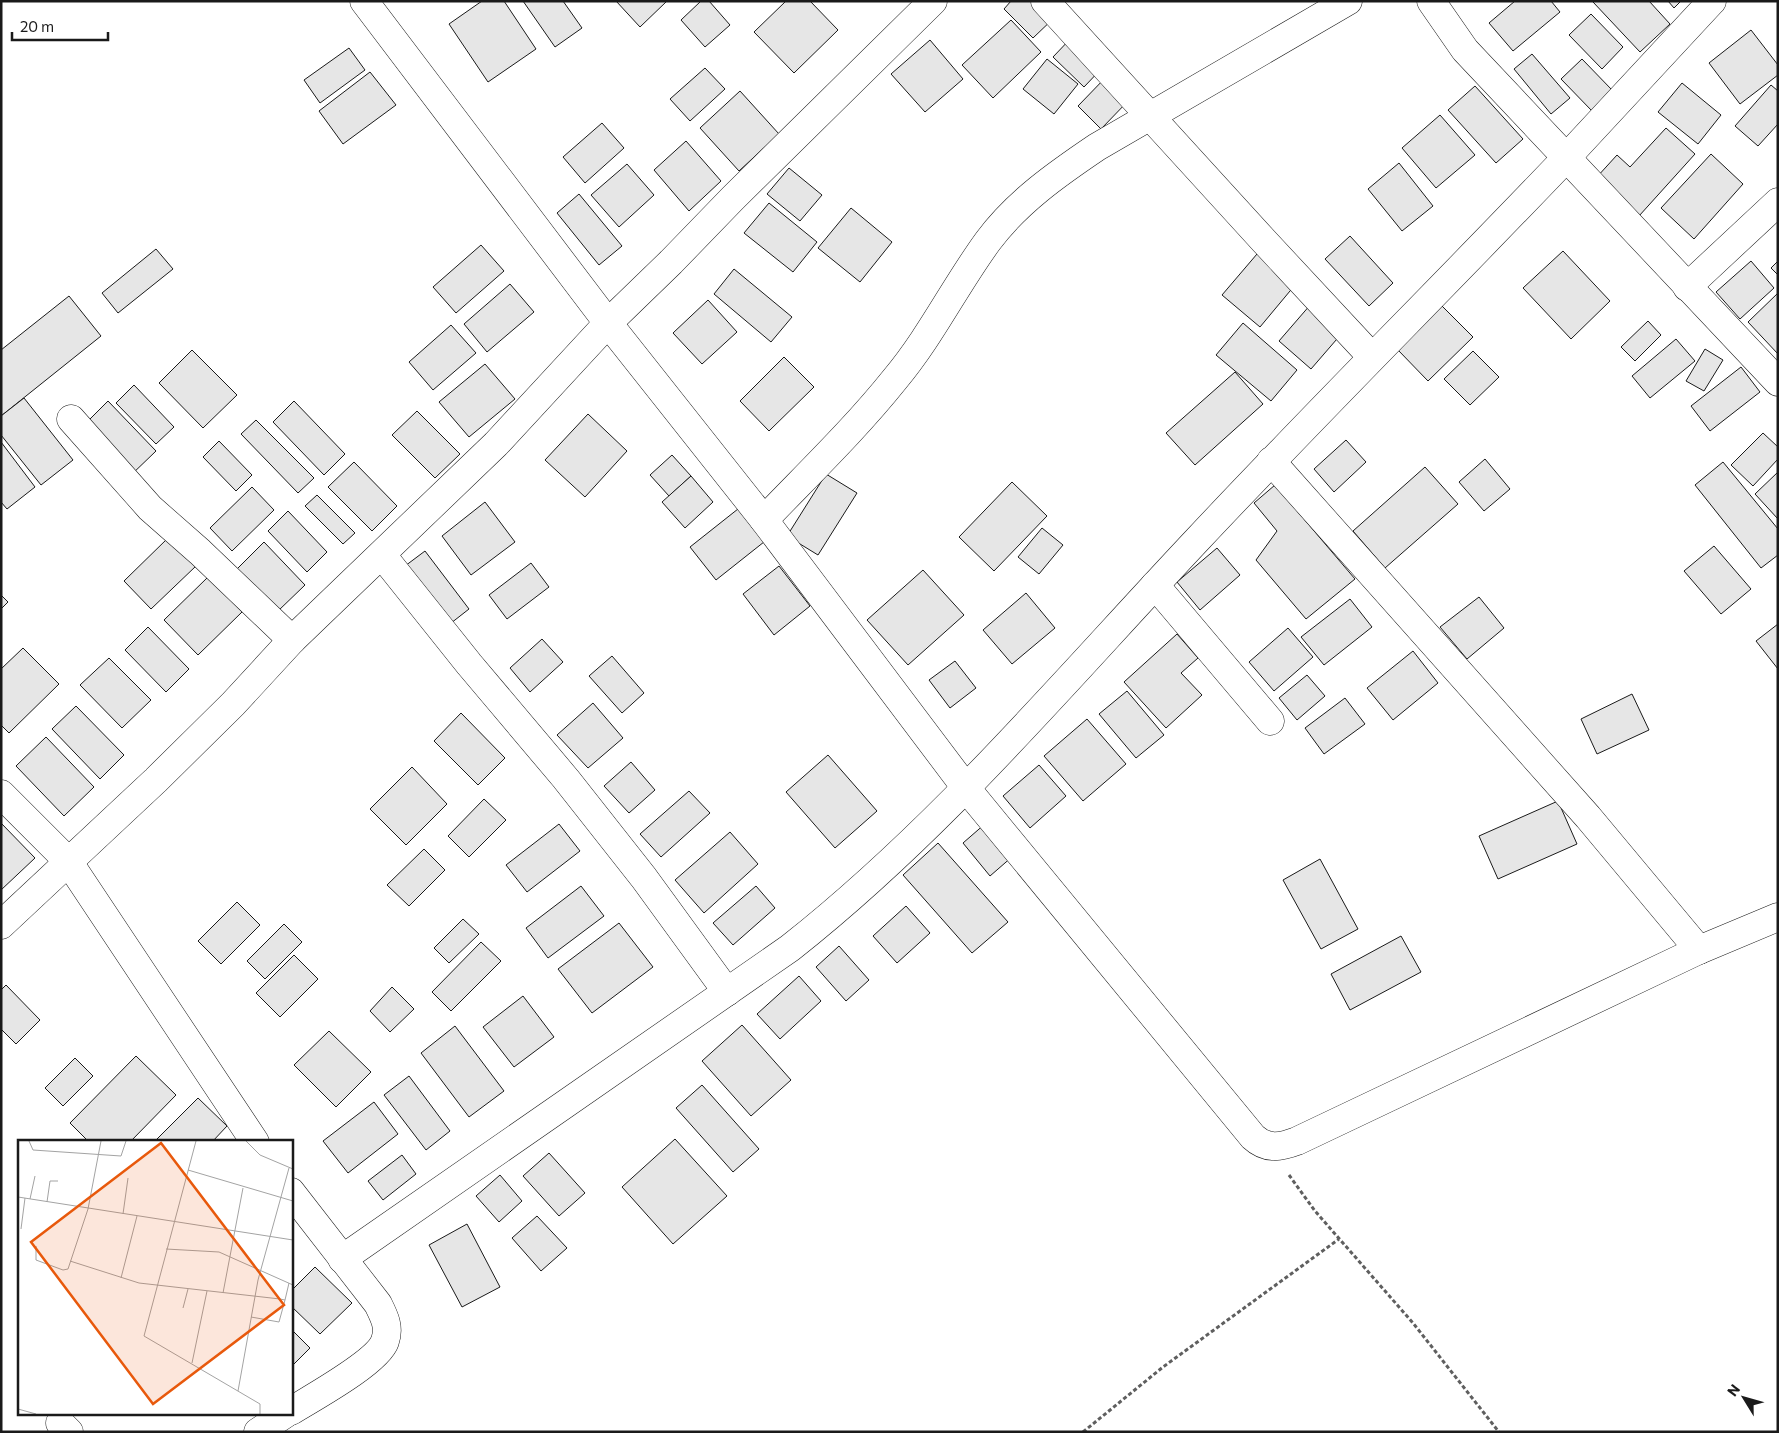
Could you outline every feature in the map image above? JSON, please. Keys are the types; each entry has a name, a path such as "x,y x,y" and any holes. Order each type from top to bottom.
{"street":[{"path":"364,1 608,323 764,520 966,788 1259,1143 1268,1146 1281,1146 1297,1141 1699,950 1778,917"},
{"path":"1,925 170,766 233,704 292,640 496,444 608,323 933,1"},
{"path":"1045,1 1372,357"},
{"path":"764,520 896,379 931,330 989,240 1022,204 1063,170 1150,115 1348,1"},
{"path":"1431,1 1465,50 1778,382"},
{"path":"342,1259 822,924 966,788 1271,461 1566,158 1712,1"},
{"path":"1687,287 1778,202"},
{"path":"71,419 150,508 200,552 292,640"},
{"path":"1271,461 1588,817 1699,950"},
{"path":"382,555 469,664 566,779 644,878 727,992"},
{"path":"1155,585 1270,721"},
{"path":"1,794 68,861 254,1140"},
{"path":"292,1193 378,1304 387,1320 385,1342 370,1360 292,1409"},
{"path":"258,1432 283,1416"}],"path":[{"path":"1268,1146 1315,1211 1413,1323 1499,1432"},
{"path":"1083,1432 1163,1367 1339,1239"}],"building":[{"path":"482,1 504,1 536,49 488,82 449,24"},
{"path":"523,1 563,1 582,28 555,47"},
{"path":"616,1 667,1 640,27"},
{"path":"701,1 709,1 730,25 705,47 681,20"},
{"path":"786,1 810,1 838,30 794,73 754,32"},
{"path":"1011,1 1041,1 1056,16 1033,38 1004,9"},
{"path":"1515,1 1551,1 1560,12 1513,51 1489,23"},
{"path":"1593,1 1649,1 1670,24 1640,52"},
{"path":"1668,1 1681,1 1674,8"},
{"path":"1591,14 1623,47 1602,69 1569,35"},
{"path":"1011,20 1041,52 993,98 962,65"},
{"path":"1751,30 1778,65 1778,75 1740,104 1709,63"},
{"path":"1073,36 1104,66 1084,87 1053,57"},
{"path":"930,40 963,79 925,112 891,74"},
{"path":"349,48 365,70 320,103 304,80"},
{"path":"1532,54 1570,98 1551,114 1514,69"},
{"path":"1047,59 1078,84 1054,114 1023,89"},
{"path":"1582,59 1612,90 1592,111 1561,79"},
{"path":"705,68 725,89 690,121 670,99"},
{"path":"370,72 396,105 343,144 319,111"},
{"path":"1107,76 1130,99 1101,129 1078,106"},
{"path":"1682,83 1721,115 1698,144 1658,112"},
{"path":"1771,85 1778,91 1778,124 1758,146 1735,126"},
{"path":"1475,86 1523,139 1496,163 1448,110"},
{"path":"740,91 779,134 739,171 700,128"},
{"path":"1440,115 1475,155 1436,188 1402,148"},
{"path":"602,123 624,148 585,183 563,157"},
{"path":"1666,128 1695,154 1639,216 1596,178 1617,155 1630,167"},
{"path":"686,141 721,181 689,211 654,170"},
{"path":"1711,154 1743,184 1694,239 1661,208"},
{"path":"1399,163 1433,206 1402,231 1368,189"},
{"path":"627,164 654,195 619,227 591,195"},
{"path":"789,168 822,195 800,221 767,194"},
{"path":"579,194 622,246 599,265 557,213"},
{"path":"769,203 817,242 793,272 744,233"},
{"path":"851,208 892,242 860,282 818,248"},
{"path":"1350,236 1393,283 1369,306 1325,259"},
{"path":"481,245 504,271 456,313 433,287"},
{"path":"156,249 173,269 118,313 102,293"},
{"path":"1563,251 1610,301 1571,339 1523,288"},
{"path":"1257,254 1295,285 1260,327 1222,295"},
{"path":"1751,261 1774,288 1740,319 1716,292"},
{"path":"1778,261 1778,275 1771,268"},
{"path":"734,269 792,317 771,342 714,294"},
{"path":"510,284 534,312 487,352 464,324"},
{"path":"1778,293 1778,354 1748,322"},
{"path":"69,296 101,336 1,416 1,350"},
{"path":"708,300 737,332 702,364 673,333"},
{"path":"1311,304 1343,332 1311,369 1279,341"},
{"path":"1442,306 1473,337 1428,381 1398,350"},
{"path":"1648,321 1661,335 1635,361 1621,347"},
{"path":"1243,323 1297,370 1271,401 1216,355"},
{"path":"451,325 476,353 433,390 409,362"},
{"path":"1676,339 1695,361 1650,398 1632,376"},
{"path":"1705,349 1723,360 1704,391 1686,381"},
{"path":"192,350 237,395 203,428 159,383"},
{"path":"1473,351 1499,377 1470,405 1444,379"},
{"path":"784,357 814,387 769,431 740,401"},
{"path":"485,364 515,399 469,437 439,402"},
{"path":"1741,367 1760,392 1710,431 1691,406"},
{"path":"1235,372 1263,404 1195,465 1166,433"},
{"path":"134,385 174,427 156,444 116,403"},
{"path":"24,398 73,460 41,485 1,435 1,416"},
{"path":"108,401 156,451 129,477 82,427"},
{"path":"294,401 345,454 324,475 273,422"},
{"path":"417,411 460,454 435,478 392,435"},
{"path":"588,414 627,451 585,497 545,460"},
{"path":"256,420 314,478 298,493 241,434"},
{"path":"1763,433 1778,447 1778,459 1753,486 1731,465"},
{"path":"1346,440 1366,462 1334,492 1314,469"},
{"path":"219,441 252,475 236,491 203,457"},
{"path":"1,442 35,487 7,509 1,502"},
{"path":"672,455 691,476 669,496 650,475"},
{"path":"1485,459 1510,489 1484,511 1459,482"},
{"path":"354,462 397,506 372,531 328,487"},
{"path":"1723,462 1778,529 1778,555 1761,568 1695,485"},
{"path":"1425,467 1458,504 1385,568 1353,531"},
{"path":"1778,472 1778,519 1755,494"},
{"path":"826,474 857,493 818,555 787,536"},
{"path":"691,476 713,502 685,528 662,502"},
{"path":"1012,482 1047,516 994,571 959,537"},
{"path":"1275,485 1355,579 1306,619 1256,560 1277,531 1254,503"},
{"path":"252,487 274,510 232,551 210,528"},
{"path":"317,495 355,533 343,544 305,506"},
{"path":"485,502 515,542 471,575 442,536"},
{"path":"743,505 769,538 716,580 690,547"},
{"path":"288,511 327,552 307,572 268,531"},
{"path":"1042,528 1063,545 1039,574 1018,557"},
{"path":"168,538 196,566 151,609 124,581"},
{"path":"264,542 305,585 278,611 237,569"},
{"path":"1714,546 1751,589 1721,614 1684,571"},
{"path":"1217,548 1240,575 1200,610 1177,582"},
{"path":"425,551 469,609 446,627 401,569"},
{"path":"531,563 549,587 507,619 489,595"},
{"path":"779,566 810,606 774,635 743,594"},
{"path":"923,570 964,615 908,665 867,620"},
{"path":"208,577 242,612 198,655 164,620"},
{"path":"1026,593 1055,628 1012,664 983,630"},
{"path":"1,595 8,602 1,609"},
{"path":"1479,597 1504,628 1467,659 1440,627"},
{"path":"1350,599 1372,627 1324,665 1301,637"},
{"path":"1778,624 1778,669 1756,641"},
{"path":"148,627 189,669 166,692 125,650"},
{"path":"1288,628 1313,657 1274,691 1249,662"},
{"path":"1177,634 1198,658 1181,673 1202,695 1166,728 1124,682"},
{"path":"542,639 563,662 530,692 510,668"},
{"path":"23,648 59,684 9,733 1,725 1,669"},
{"path":"1413,651 1438,683 1393,720 1367,688"},
{"path":"612,656 644,693 622,713 589,676"},
{"path":"109,658 151,700 122,728 80,685"},
{"path":"955,661 976,688 950,708 929,680"},
{"path":"1307,675 1325,696 1297,720 1279,698"},
{"path":"1127,691 1164,735 1136,758 1099,714"},
{"path":"1632,694 1649,730 1597,754 1581,719"},
{"path":"1345,698 1365,724 1324,754 1305,728"},
{"path":"593,703 623,738 588,768 557,735"},
{"path":"76,706 124,755 100,779 52,729"},
{"path":"461,713 505,758 478,785 434,741"},
{"path":"1087,719 1126,764 1083,801 1044,756"},
{"path":"46,737 94,787 64,816 16,766"},
{"path":"828,755 877,811 835,848 786,792"},
{"path":"631,762 655,790 629,813 604,786"},
{"path":"1039,765 1066,796 1030,828 1003,796"},
{"path":"412,767 447,804 406,845 370,809"},
{"path":"689,791 710,813 661,857 640,834"},
{"path":"484,799 506,820 469,857 448,836"},
{"path":"1558,801 1577,844 1498,879 1479,836"},
{"path":"1,823 35,858 1,890"},
{"path":"986,823 1013,856 990,876 963,843"},
{"path":"559,824 580,851 527,892 506,865"},
{"path":"730,832 758,864 704,913 675,880"},
{"path":"938,843 1008,922 972,953 903,875"},
{"path":"424,849 445,870 409,906 387,885"},
{"path":"1320,859 1358,929 1321,949 1283,880"},
{"path":"581,886 604,916 548,958 526,928"},
{"path":"756,886 775,908 733,945 713,923"},
{"path":"237,902 260,925 221,964 198,941"},
{"path":"906,906 930,933 897,963 873,936"},
{"path":"463,919 479,934 449,963 434,948"},
{"path":"619,923 653,967 592,1013 558,969"},
{"path":"284,924 302,942 265,979 247,961"},
{"path":"1401,936 1421,972 1350,1010 1331,974"},
{"path":"481,942 501,961 451,1011 432,992"},
{"path":"839,946 869,980 846,1001 816,967"},
{"path":"294,955 318,979 280,1017 256,993"},
{"path":"799,976 821,1001 780,1039 757,1014"},
{"path":"6,985 40,1020 16,1044 1,1029 1,990"},
{"path":"392,987 414,1009 390,1032 370,1011"},
{"path":"523,996 554,1037 514,1067 483,1027"},
{"path":"742,1025 791,1080 751,1116 702,1061"},
{"path":"455,1026 504,1091 469,1117 421,1053"},
{"path":"329,1031 371,1072 336,1107 294,1065"},
{"path":"136,1056 176,1095 132,1140 87,1140 70,1123"},
{"path":"75,1058 93,1076 63,1106 45,1088"},
{"path":"409,1076 450,1131 426,1150 384,1095"},
{"path":"702,1085 759,1149 733,1172 676,1108"},
{"path":"198,1098 227,1126 214,1140 156,1140"},
{"path":"374,1102 398,1134 348,1173 323,1141"},
{"path":"675,1139 727,1196 673,1244 622,1187"},
{"path":"549,1153 585,1193 559,1216 523,1176"},
{"path":"402,1155 416,1174 383,1200 368,1181"},
{"path":"500,1175 522,1201 499,1222 476,1196"},
{"path":"537,1216 567,1248 541,1271 512,1238"},
{"path":"467,1224 500,1287 462,1307 429,1245"},
{"path":"315,1267 352,1303 320,1334 292,1307 292,1290"},
{"path":"292,1330 310,1348 292,1366"}]}
